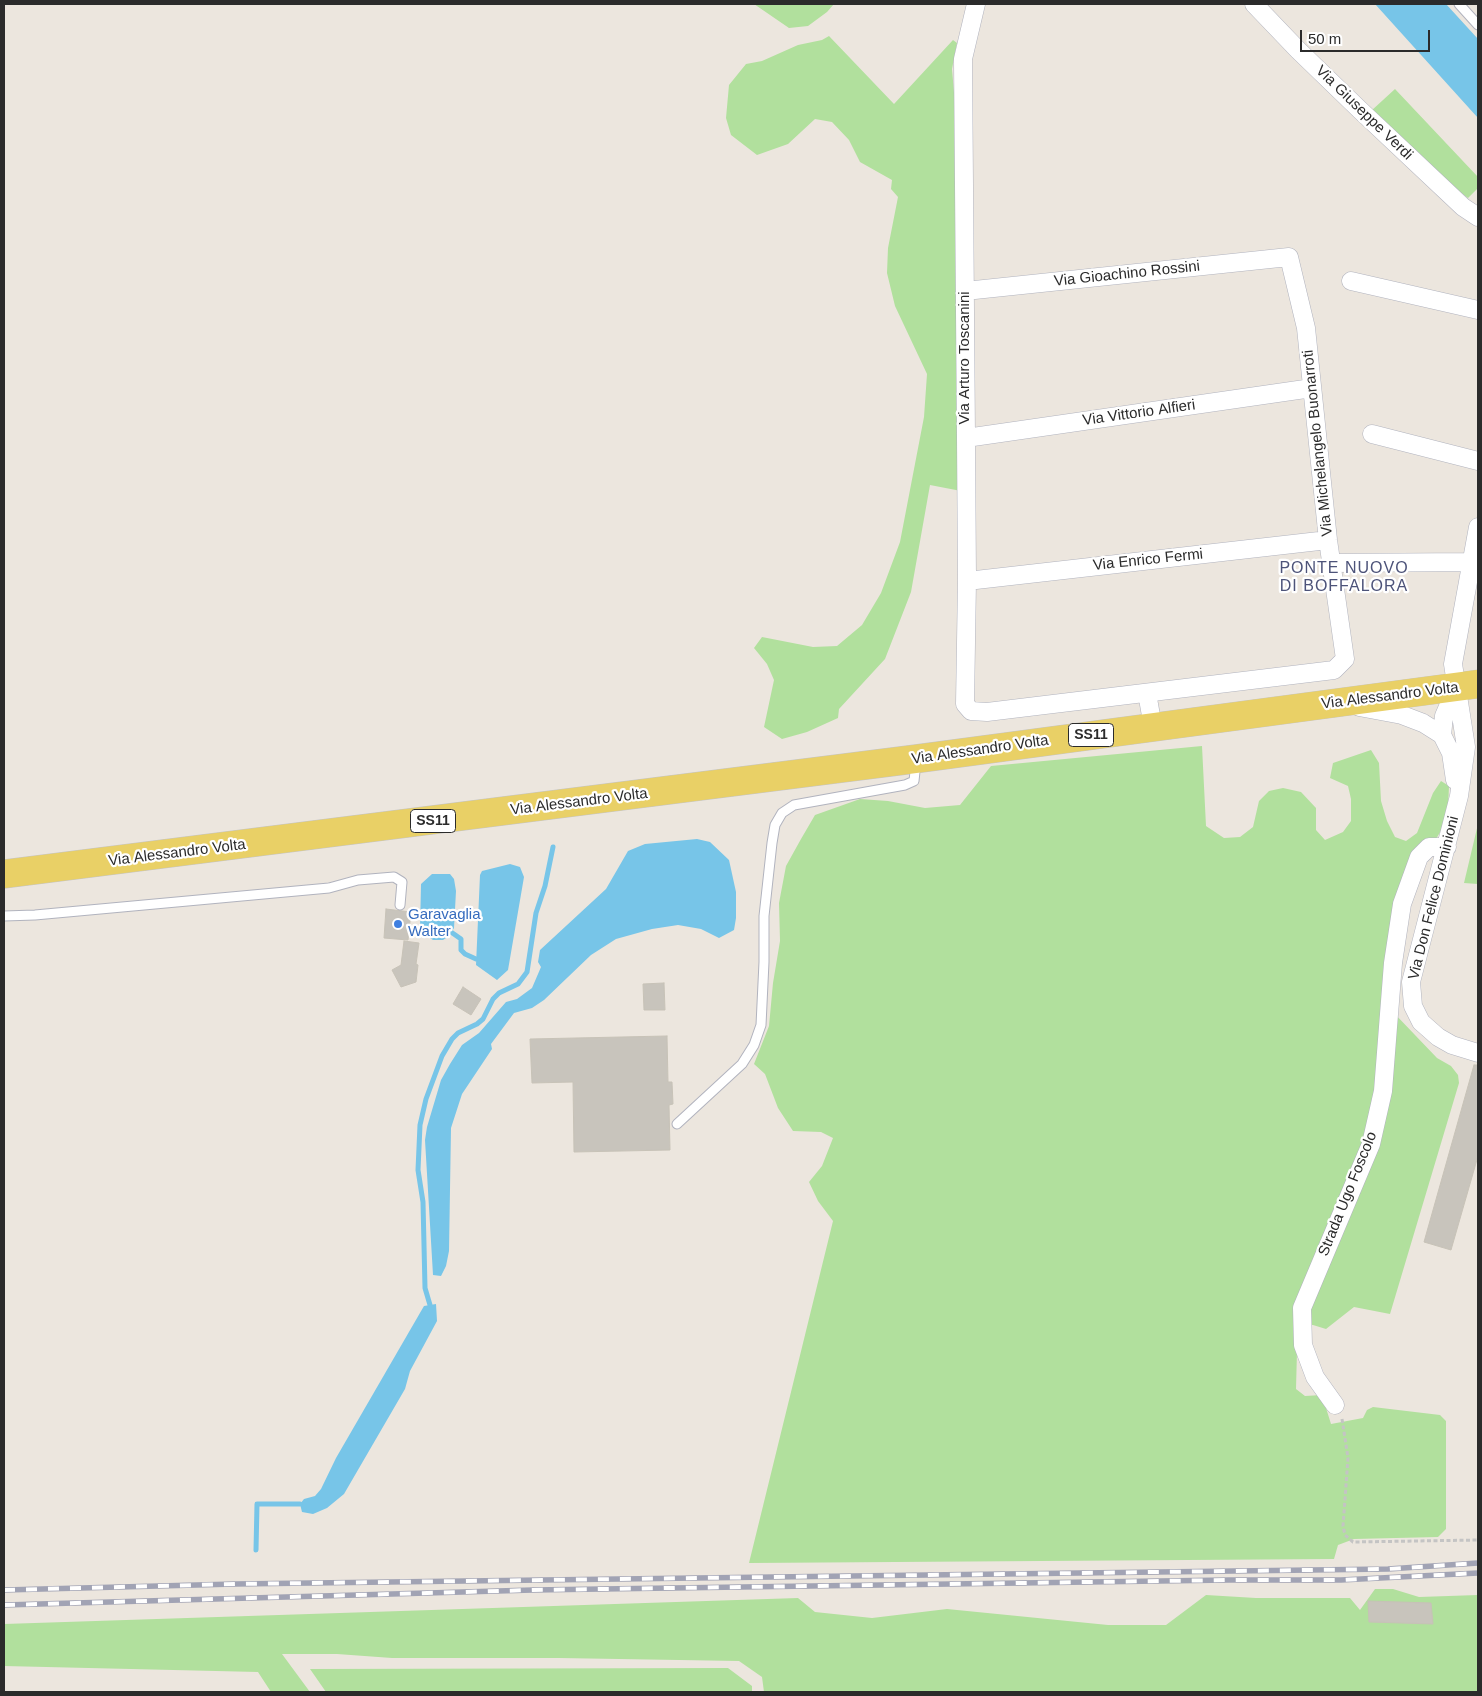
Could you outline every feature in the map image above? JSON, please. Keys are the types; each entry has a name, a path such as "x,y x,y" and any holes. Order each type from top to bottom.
{"main road":[{"name":"Via Alessandro Volta","path":"4,874 916,759 1467,686"}],"street":[{"name":"Via Arturo Toscanini","path":"976,4 963,59 967,581 965,704 971,711 987,712 1147,692"},
{"name":"Via Giuseppe Verdi","path":"1254,4 1360,110 1463,207 1478,217"},
{"name":"Via Gioachino Rossini","path":"965,291 1289,257"},
{"name":"Via Michelangelo Buonarroti","path":"1147,692 1334,670 1345,659 1328,540 1306,328 1289,257"},
{"path":"1351,281 1478,310"},
{"name":"Via Vittorio Alfieri","path":"966,438 1312,388"},
{"path":"1372,434 1478,461"},
{"name":"Via Don Felice Dominioni","path":"1478,527 1475,554 1454,664 1467,686 1466,747 1459,796 1410,982 1413,1006 1421,1022 1438,1037 1452,1044 1478,1052"},
{"name":"Via Enrico Fermi","path":"967,581 1328,540"},
{"path":"1332,563 1475,554"},
{"path":"1321,704 1365,707 1402,715 1423,722 1442,735 1444,716 1467,686"},
{"path":"1147,692 1153,727"},
{"name":"Via Don Felice Dominioni","path":"1442,735 1451,753 1459,796"},
{"name":"Via Don Felice Dominioni","path":"1459,796 1478,745"},
{"name":"Strada Ugo Foscolo","path":"1335,1405 1315,1377 1303,1345 1302,1308 1331,1235 1371,1144 1383,1091 1393,963 1402,904 1419,857 1429,847 1447,846"}],"lane":[{"path":"1459,4 1478,25"},
{"path":"677,1124 742,1064 754,1045 760,1025 764,962 764,916 772,843 775,825 782,814 794,805 914,781 916,759"},
{"path":"4,916 35,915 329,888 358,880 394,877 402,882 400,904"}],"path":[{"path":"1335,1405 1344,1425 1348,1458 1343,1526 1349,1539 1353,1542 1478,1540"}],"green space":[{"path":"754,4 834,4 827,12 808,26 789,28"},
{"path":"829,36 894,104 953,40 957,43 952,69 955,104 961,491 930,485 911,592 885,659 839,709 838,718 807,732 782,739 764,727 774,680 767,664 754,648 762,637 813,647 837,646 862,625 881,593 900,542 924,417 927,374 895,306 887,273 888,248 898,197 891,189 892,180 860,162 849,140 832,122 815,119 788,144 757,155 731,135 726,118 729,85 746,64 762,61 798,45 822,40"},
{"path":"1395,89 1478,177 1478,188 1468,198 1427,168 1371,111"},
{"path":"1202,746 1206,826 1224,838 1240,837 1253,827 1259,801 1269,791 1283,788 1301,792 1316,808 1316,830 1325,840 1343,832 1351,821 1351,799 1348,786 1330,778 1333,763 1371,750 1379,763 1381,801 1387,821 1395,837 1406,841 1417,833 1433,793 1441,781 1449,786 1445,824 1436,839 1417,850 1393,1012 1437,1058 1451,1066 1458,1075 1459,1083 1390,1314 1354,1307 1326,1329 1313,1325 1295,1324 1294,1335 1297,1351 1296,1389 1305,1396 1322,1395 1331,1424 1363,1418 1367,1410 1373,1407 1440,1415 1446,1421 1446,1529 1438,1537 1354,1539 1338,1545 1334,1559 749,1563 833,1221 818,1201 809,1182 822,1166 833,1138 821,1132 793,1131 778,1108 765,1074 754,1064 769,1026 773,983 780,941 779,903 786,866 815,815 860,799 888,801 925,808 960,805 991,766"},
{"path":"1478,824 1478,884 1464,883"},
{"path":"1375,1589 1393,1589 1419,1597 1478,1595 1478,1692 764,1692 762,1677 739,1661 392,1658 337,1654 282,1654 310,1692 271,1692 258,1672 4,1666 4,1624 798,1598 815,1612 872,1618 947,1609 1108,1625 1166,1625 1206,1595 1256,1598 1350,1598 1360,1610"},
{"path":"728,1668 752,1686 752,1692 326,1692 310,1669"}],"water":[{"path":"1375,4 1446,4 1478,39 1478,118"},
{"path":"697,839 710,842 729,860 736,892 734,930 719,938 701,929 678,925 652,929 616,939 591,955 544,1000 532,1008 514,1013 491,1044 492,1049 462,1094 451,1128 449,1251 446,1266 441,1276 433,1275 425,1140 441,1080 450,1064 462,1045 479,1033 506,1002 517,999 532,988 541,967 538,962 540,950 606,889 628,851 645,844"},
{"path":"510,864 520,867 524,877 508,970 497,980 476,965 480,875 482,871"},
{"path":"432,874 450,874 454,879 456,891 454,928 449,936 443,940 433,940 420,931 421,884"},
{"path":"436,1304 437,1321 410,1371 405,1389 344,1494 327,1508 313,1514 302,1512 300,1504 304,1499 315,1496 321,1489 336,1458 424,1306"}],"building":[{"path":"386,909 411,912 408,940 384,938"},
{"path":"404,941 419,943 416,964 418,965 416,982 401,987 392,970 401,965"},
{"path":"664,983 665,1010 644,1010 643,984"},
{"path":"463,987 481,999 471,1015 453,1004"},
{"path":"667,1036 668,1082 672,1082 673,1104 669,1105 670,1150 574,1152 573,1082 532,1083 530,1039"},
{"path":"1474,1065 1478,1065 1478,1156 1451,1250 1424,1242"},
{"path":"1368,1601 1431,1603 1433,1624 1369,1622"}],"waterway":[{"path":"430,1305 425,1288 423,1202 418,1170 420,1125 426,1099 442,1056 452,1039 458,1033 483,1019 493,999 499,993 518,984 527,972 536,913 545,886 553,847"},
{"path":"451,932 461,939 461,950 476,959"},
{"path":"256,1550 257,1504 300,1504"}],"railway":[{"path":"4,1590 235,1584 1388,1569 1478,1563"},
{"path":"4,1605 533,1590 1341,1580 1478,1573"}],"place":[{"name":"Garavaglia Walter","path":"398,924"}],"district":[{"name":"PONTE NUOVO DI BOFFALORA","path":"1344,578"}]}
